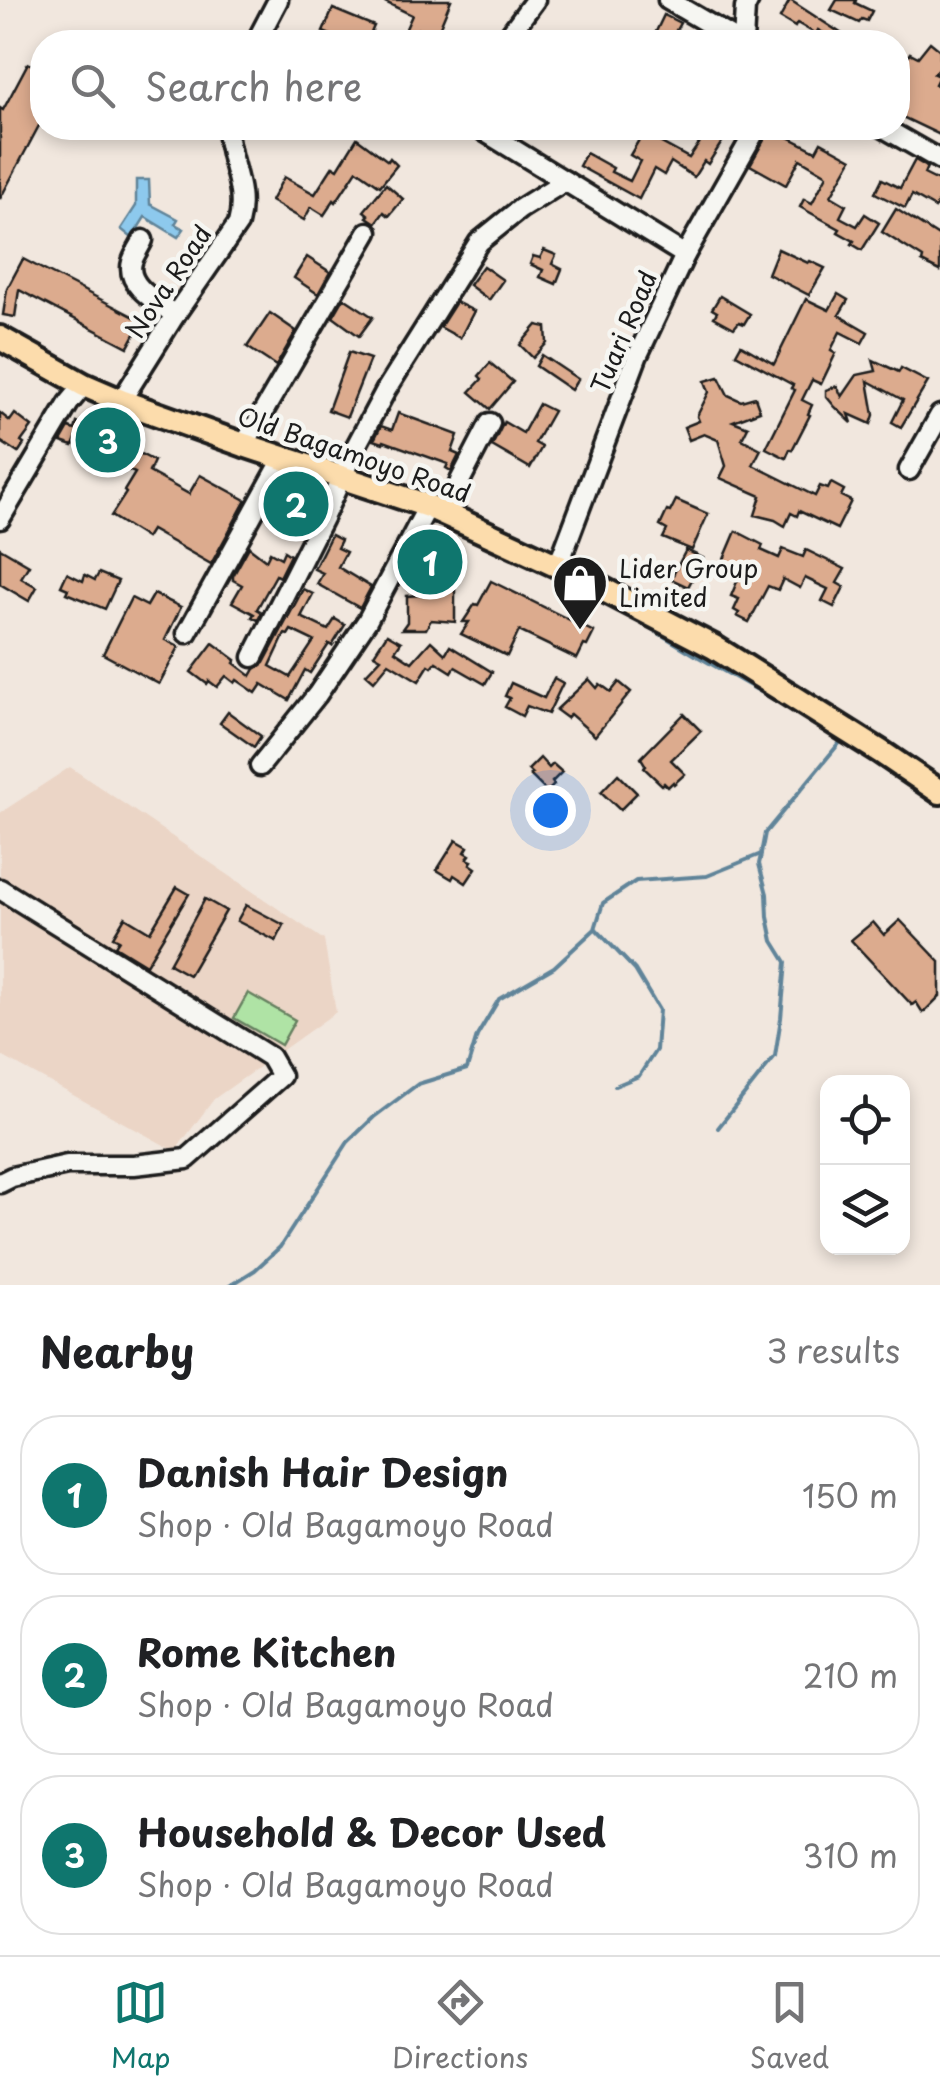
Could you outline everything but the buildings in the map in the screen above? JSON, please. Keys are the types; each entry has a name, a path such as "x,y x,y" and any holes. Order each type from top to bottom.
{"main road":[{"name":"Old Bagamoyo Road","path":"0,338 121,401 438,510 558,566 714,647 940,792"}],"street":[{"path":"262,30 278,0"},
{"path":"513,30 535,0"},
{"path":"668,0 721,30"},
{"path":"743,30 745,8 750,0"},
{"name":"Nova Road","path":"121,401 238,224 241,193 228,140"},
{"path":"498,140 685,255"},
{"name":"Tuari Road","path":"558,566 637,356 685,255 750,140"},
{"path":"905,140 940,160"},
{"path":"253,657 386,390 479,242 496,226 565,181"},
{"path":"244,446 368,232"},
{"path":"143,240 131,264 132,278 175,315"},
{"path":"0,518 84,384"},
{"path":"909,470 940,415"},
{"path":"260,766 317,695 367,621 460,480 490,423"},
{"path":"187,632 283,459"},
{"path":"0,889 270,1057 281,1076 187,1158 134,1165 67,1165 0,1183"}],"shaded area":[{"path":"70,767 324,940 336,1012 214,1099 175,1151 0,1055 0,813"}],"green space":[{"path":"248,993 295,1020 281,1045 234,1018"}],"water":[{"path":"136,180 149,180 150,204 178,219 175,224 184,229 178,237 145,217 132,238 121,229 136,206"}],"waterway":[{"path":"441,524 571,585"},
{"path":"632,617 793,710"},
{"path":"231,1285 280,1247 348,1142 374,1117 418,1084 467,1069 477,1036 499,999 554,967 595,929 603,903 636,881 707,876 761,854 765,833 842,740"},
{"path":"718,1128 775,1056 781,1018 786,962 773,941 759,864 761,855"},
{"path":"596,929 635,970 659,1010 656,1050 639,1076 615,1086"}],"place":[{"name":"Household & Decor Used","path":"108,440"},
{"name":"Rome Kitchen","path":"296,504"},
{"name":"Danish Hair Design","path":"430,562"},
{"name":"Lider Group Limited","path":"580,632"}]}
